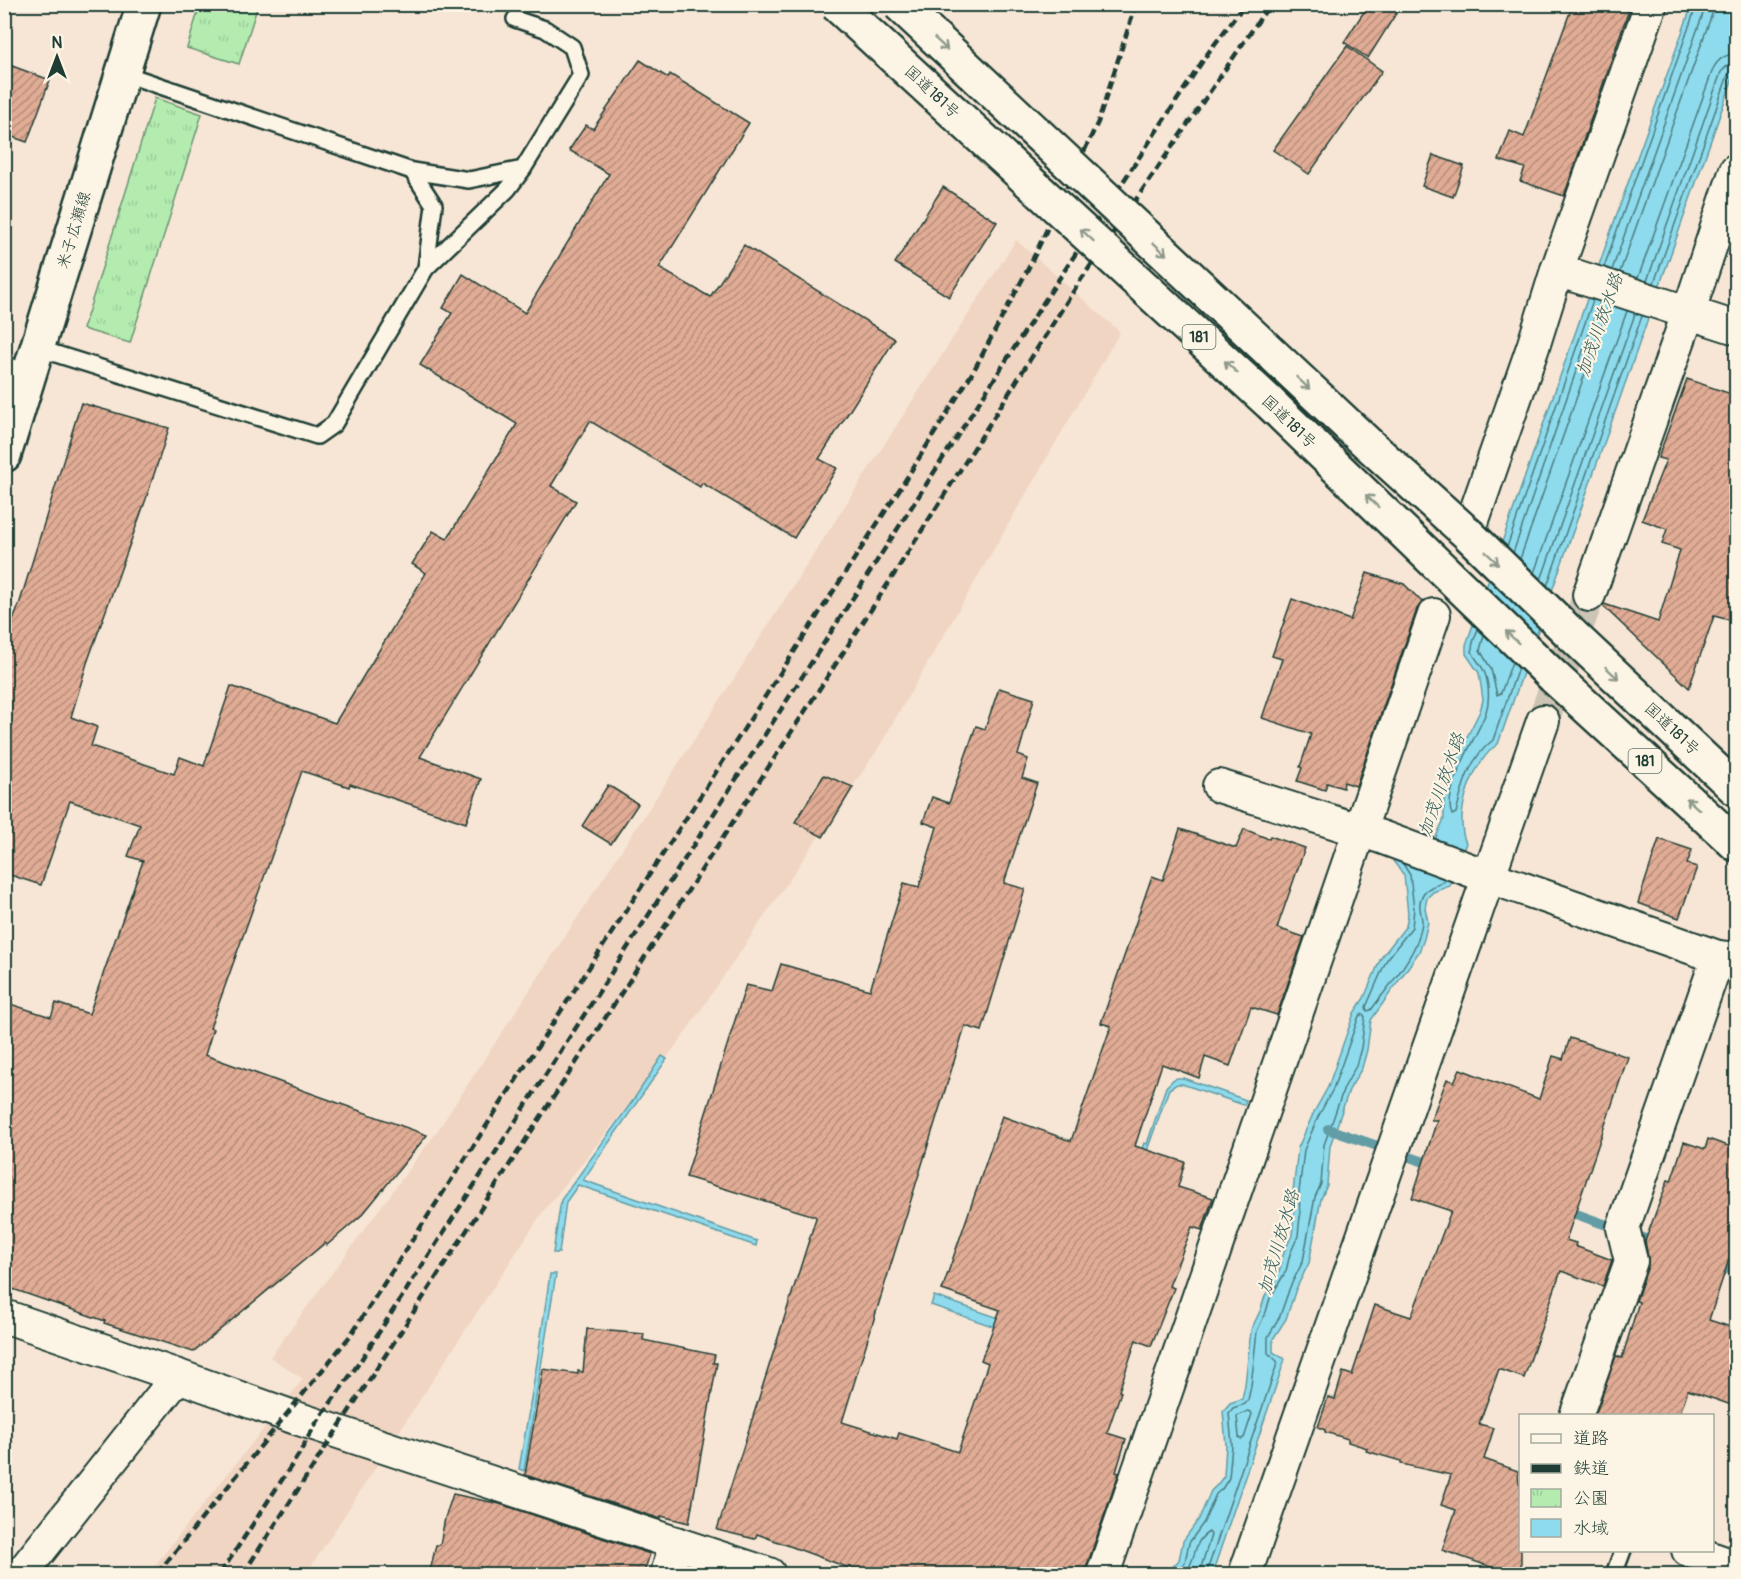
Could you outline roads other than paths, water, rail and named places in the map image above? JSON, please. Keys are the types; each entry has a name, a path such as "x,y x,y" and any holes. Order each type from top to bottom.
{"main road":[{"name":"米子広瀬線","path":"4,455 16,377 37,348 144,4"},
{"name":"国道181号","path":"836,4 1270,403 1554,677 1737,844"},
{"name":"国道181号","path":"898,4 1367,443 1468,534 1737,789"}],"street":[{"path":"1468,534 1533,347 1567,272 1651,4"},
{"path":"1589,595 1681,310 1737,170"},
{"path":"1567,272 1737,328"},
{"path":"1103,1575 1370,835 1434,615"},
{"path":"1245,1575 1483,875 1543,721"},
{"path":"1219,786 1370,835 1727,958 1623,1228 1631,1260 1577,1414"},
{"path":"4,1317 315,1425 769,1575"},
{"path":"21,1575 178,1376"},
{"path":"667,1575 676,1543"},
{"path":"1691,1552 1737,1568"}],"lane":[{"path":"37,348 317,435 334,424 426,268 508,189 524,169 581,75 572,46 545,29 515,20"},
{"path":"122,73 412,171 468,180 524,169"},
{"path":"412,171 434,205 426,268"},
{"path":"1614,1575 1623,1552"}],"water":[{"name":"加茂川放水路","path":"1692,5 1736,5 1736,69 1498,744 1489,752 1473,775 1468,789 1462,818 1466,843 1450,886 1433,892 1427,898 1425,908 1428,922 1419,952 1371,1020 1362,1068 1349,1090 1330,1146 1327,1185 1321,1199 1309,1263 1296,1289 1286,1319 1273,1339 1273,1352 1285,1359 1212,1574 1169,1574 1179,1560 1183,1541 1199,1519 1211,1491 1224,1476 1226,1445 1223,1411 1230,1403 1242,1399 1251,1330 1265,1296 1280,1269 1284,1252 1292,1235 1293,1192 1298,1148 1328,1087 1354,1013 1364,998 1381,958 1406,926 1408,914 1404,875 1393,861 1436,837 1444,819 1444,800 1456,759 1480,711 1483,700 1479,673 1466,654 1466,645"},
{"path":"662,1056 667,1059 583,1180 757,1241 756,1246 578,1185 566,1202 559,1253 553,1253 561,1200"},
{"path":"1178,1078 1246,1100 1244,1105 1182,1084 1169,1089 1074,1354 931,1305 934,1296 1073,1343 1166,1087"},
{"path":"550,1274 556,1274 524,1471 519,1469"}],"waterway":[{"path":"1328,1129 1436,1166"},
{"path":"1562,1209 1657,1243"},
{"path":"1714,1264 1734,1271"}],"tunnel":[{"path":"1543,721 1589,595"}],"railway":[{"path":"157,1574 350,1336 901,487 974,370 1029,267 1098,122 1136,4"},
{"path":"220,1574 299,1454 315,1425 359,1363 497,1150 1047,297 1208,53 1245,4"},
{"path":"243,1574 893,576 1078,284 1270,4"}]}
